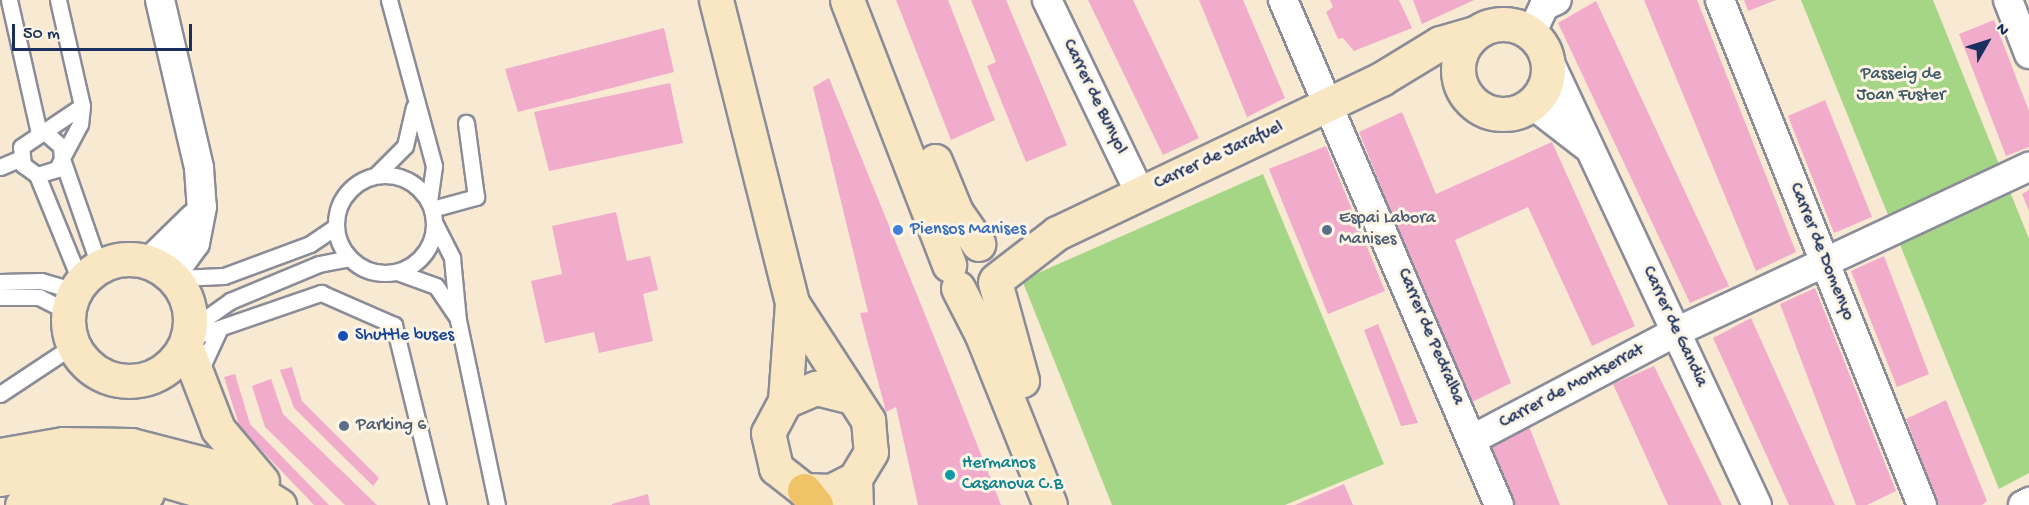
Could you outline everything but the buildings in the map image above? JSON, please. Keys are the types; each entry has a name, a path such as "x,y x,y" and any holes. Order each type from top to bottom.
{"street":[{"path":"160,0 199,168 202,207 195,243 166,271 81,288 72,347 84,364 108,375 138,379 166,366 197,335"},
{"path":"716,0 792,303 848,396 868,420 871,452 856,492 831,491 810,497 776,468 768,433 785,401 792,303"},
{"path":"847,0 953,276 1050,505"},
{"path":"868,0 956,212 980,244 995,255 996,281 1011,349 1069,505"},
{"name":"Carrer de Bunyol","path":"1047,0 1140,193"},
{"name":"Carrer de Pedralba","path":"1283,0 1331,103 1499,505"},
{"path":"1532,32 1544,6 1557,0"},
{"name":"Carrer de Domenyo","path":"1720,0 1922,505"},
{"path":"2008,0 2029,54"},
{"path":"1494,18 1532,32 1549,61 1547,85 1533,105 1504,116 1474,106 1458,79 1459,53 1494,18"},
{"name":"Carrer de Jarafuel","path":"996,281 1057,233 1381,79 1440,43 1494,18"},
{"name":"Carrer de Gandia","path":"1549,61 1757,505"},
{"name":"Carrer de Jarafuel","path":"1381,79 1423,73 1458,79"},
{"name":"Carrer de Gandia","path":"1533,105 1591,149"},
{"name":"Carrer de Montserrat","path":"1473,439 1676,332 1826,264 2029,167"},
{"name":"Carrer de Jarafuel","path":"980,244 1057,233"},
{"path":"953,276 956,251 980,244"},
{"path":"166,271 189,304 197,335 195,381 218,429 285,505"},
{"path":"953,276 973,294 996,281"},
{"path":"785,401 816,388 848,396"},
{"path":"0,454 63,444 131,445 220,468 279,505"},
{"path":"0,479 66,467 130,470 249,505"},
{"path":"22,505 50,496 120,490 216,505"},
{"path":"2023,505 2029,501"}],"lane":[{"path":"9,0 43,134 62,158 81,288"},
{"path":"37,175 57,169 80,124 82,106 58,0"},
{"path":"389,0 414,107 434,166 430,245 417,262 398,272"},
{"path":"0,167 21,158 28,138 43,134 82,106"},
{"path":"414,107 405,146 376,175 355,184 340,203 335,227 349,258 371,272 398,272 436,286 458,320"},
{"path":"432,211 476,197 466,123"},
{"path":"21,158 37,175 81,288"},
{"path":"376,175 397,176 432,211 452,258 458,320 497,505"},
{"path":"166,271 224,276 310,244 335,227"},
{"path":"197,335 230,301 319,264 349,258"},
{"path":"0,282 41,281 81,288"},
{"path":"0,297 39,297 81,288"},
{"path":"197,335 321,293 394,325 438,505"},
{"path":"0,394 72,347"}],"green space":[{"name":"Passeig de Joan Fuster","path":"1801,0 1933,0 2029,239 2029,473 1999,489"},
{"path":"1263,174 1384,464 1285,505 1112,505 1022,280"}],"place":[{"name":"Piensos Manises","path":"898,230"},
{"name":"Espai Labora Manises","path":"1327,230"},
{"name":"Shuttle buses","path":"343,336"},
{"name":"Parking 6","path":"344,426"},
{"name":"Hermanos Casanova C.B","path":"950,475"}]}
